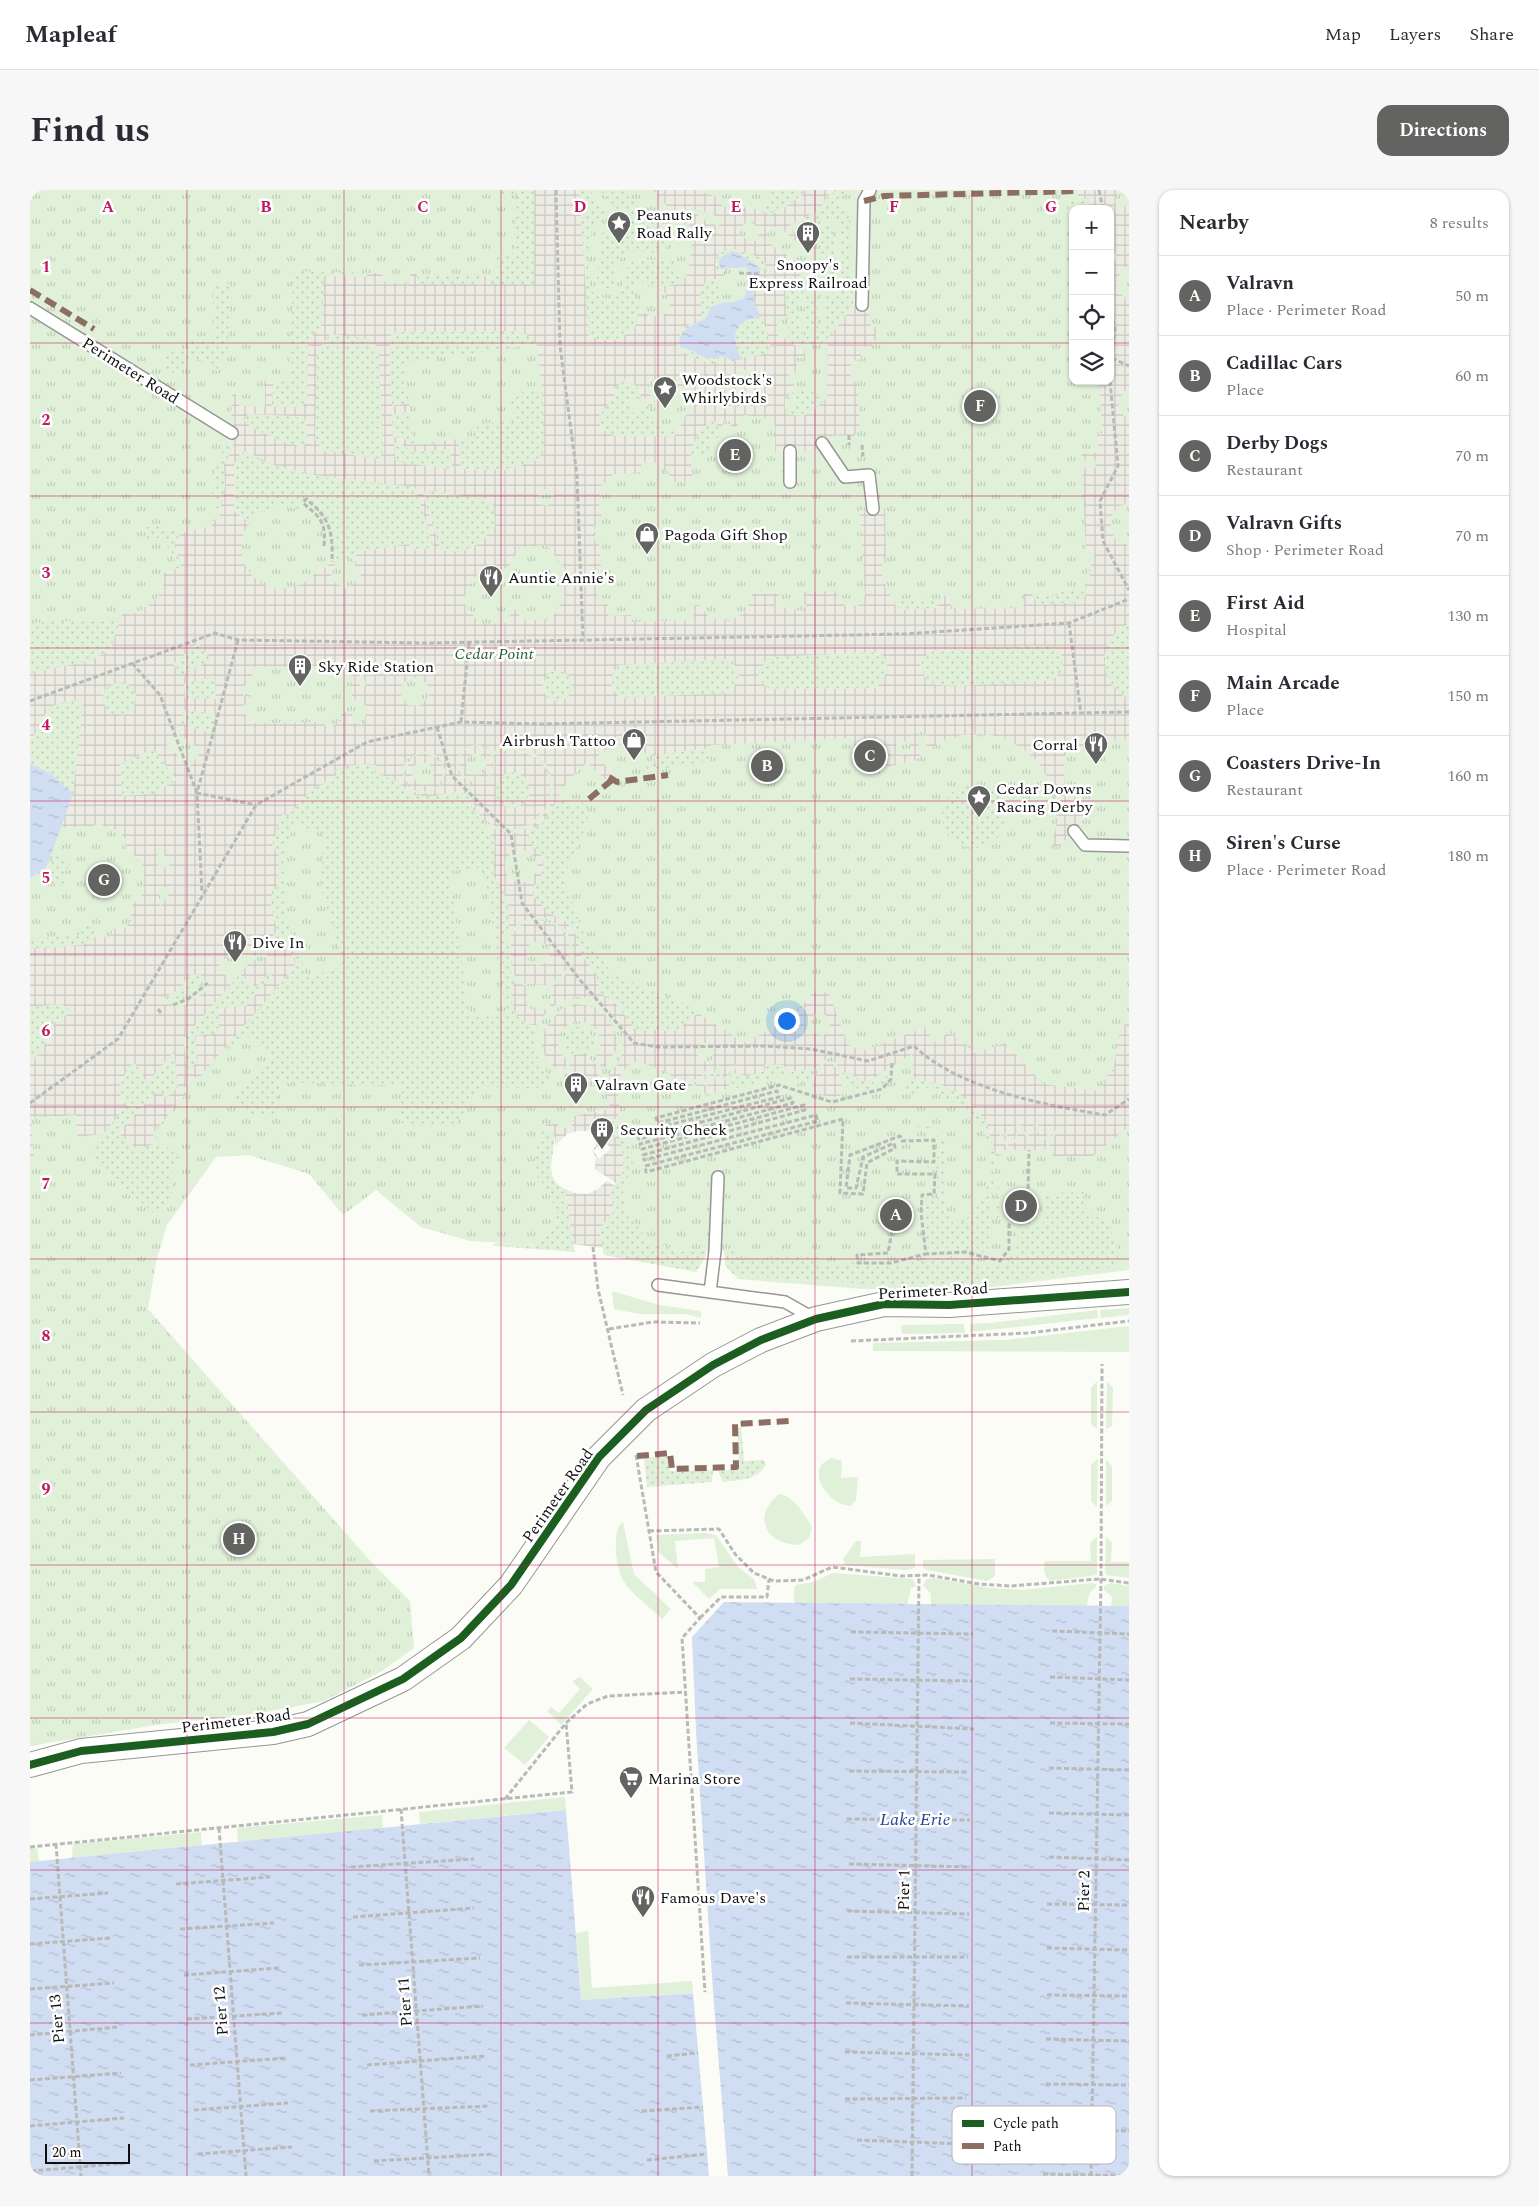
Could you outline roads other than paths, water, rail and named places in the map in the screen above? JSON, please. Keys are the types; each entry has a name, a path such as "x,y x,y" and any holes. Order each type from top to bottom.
{"street":[{"name":"Perimeter Road","path":"30,1765 81,1751 273,1732 308,1724 403,1679 461,1638 511,1585 599,1457 646,1410 713,1365 761,1340 816,1319 884,1304 949,1305 1129,1292"}],"lane":[{"path":"862,305 864,201 870,190"},
{"name":"Perimeter Road","path":"30,308 232,433"},
{"path":"822,443 845,477 868,474 873,509"},
{"path":"790,451 790,482"},
{"path":"1074,831 1085,845 1129,846"},
{"path":"710,1292 715,1251 718,1177"},
{"path":"658,1285 785,1302 816,1319"}],"water":[{"path":"736,252 759,267 759,276 753,290 753,297 761,317 745,321 737,330 735,342 741,358 733,361 722,356 716,358 705,357 680,347 681,335 684,331 707,317 710,308 720,303 735,302 745,297 750,272 746,267 720,269 719,259 727,253"},
{"path":"30,764 51,774 73,794 46,868 30,878"},
{"name":"Lake Erie","path":"724,1602 1129,1606 1129,2176 30,2176 30,1862 566,1810 581,2000 713,1992 696,1731 692,1637"}],"place":[{"name":"Peanuts Road Rally","path":"619,244"},
{"name":"Snoopy's Express Railroad","path":"808,254"},
{"name":"Main Arcade","path":"980,406"},
{"name":"Woodstock's Whirlybirds","path":"665,409"},
{"name":"First Aid","path":"735,455"},
{"name":"Pagoda Gift Shop","path":"647,555"},
{"name":"Auntie Annie's","path":"491,598"},
{"name":"Sky Ride Station","path":"300,687"},
{"name":"Derby Dogs","path":"870,756"},
{"name":"Airbrush Tattoo","path":"634,761"},
{"name":"Corral","path":"1096,765"},
{"name":"Cadillac Cars","path":"767,766"},
{"name":"Cedar Downs Racing Derby","path":"979,818"},
{"name":"Coasters Drive-In","path":"104,880"},
{"name":"Dive In","path":"235,963"},
{"name":"Valravn Gate","path":"576,1105"},
{"name":"Security Check","path":"602,1150"},
{"name":"Valravn Gifts","path":"1021,1206"},
{"name":"Valravn","path":"896,1215"},
{"name":"Siren's Curse","path":"239,1539"},
{"name":"Marina Store","path":"631,1799"},
{"name":"Famous Dave's","path":"643,1918"}],"park label":[{"name":"Cedar Point","path":"494,653"}]}
